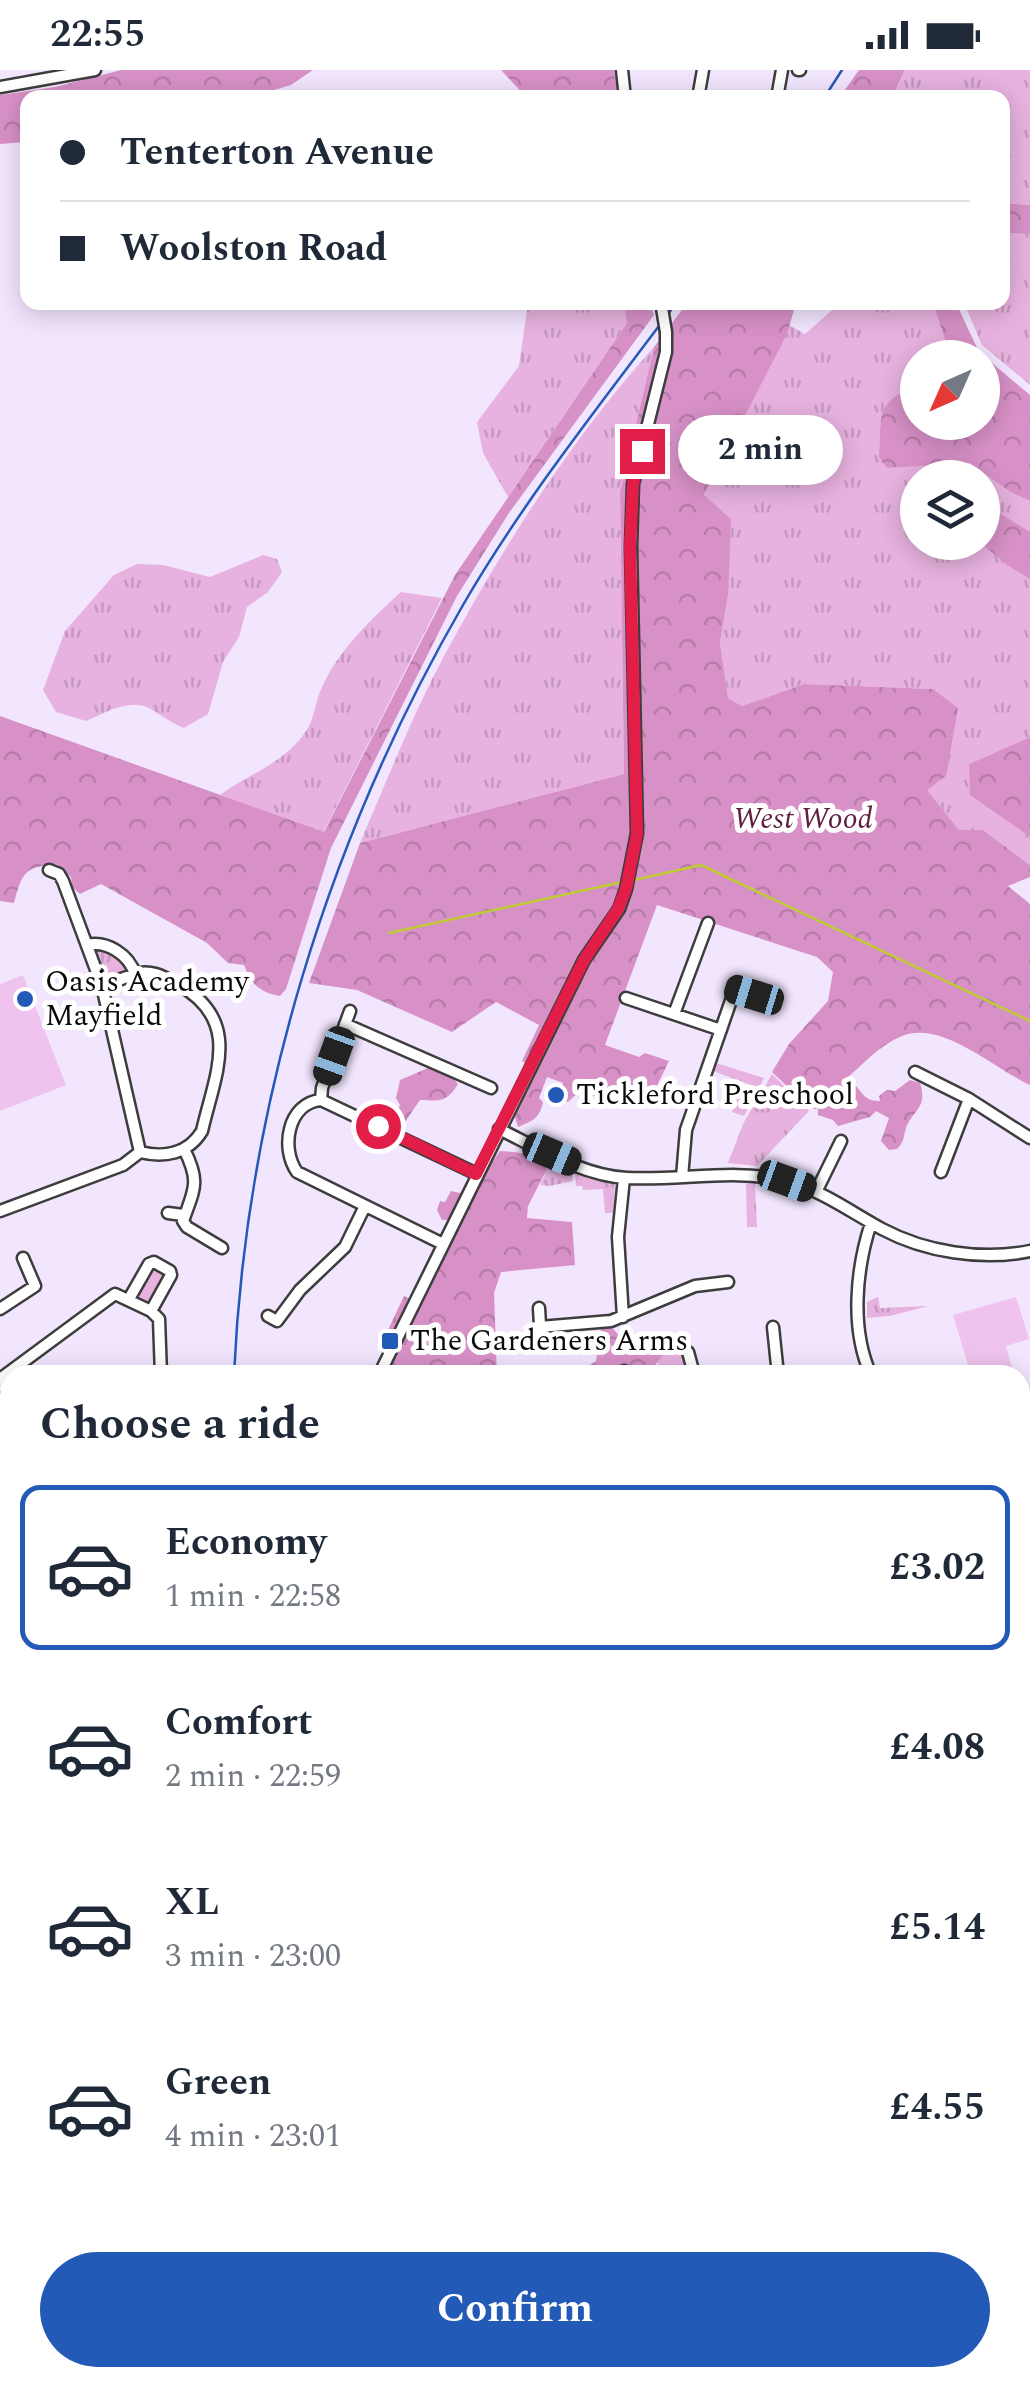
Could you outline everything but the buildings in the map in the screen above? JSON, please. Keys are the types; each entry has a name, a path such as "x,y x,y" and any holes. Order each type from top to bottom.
{"street":[{"path":"0,87 95,70"},
{"path":"384,1365 584,960 618,909 630,874 637,834 633,484 666,352 662,310"},
{"path":"49,870 64,880 102,986 140,1152"},
{"path":"674,1014 708,923"},
{"path":"87,945 98,943 125,956 135,974"},
{"path":"102,986 152,972 191,992 218,1026 220,1055 202,1132 184,1150 161,1156 140,1152"},
{"path":"682,1177 686,1130 739,976"},
{"path":"735,989 774,1001"},
{"path":"626,998 721,1030"},
{"path":"322,1100 322,1088 350,1011"},
{"path":"346,1024 491,1088"},
{"path":"914,1072 969,1099 1030,1138"},
{"path":"941,1172 969,1099"},
{"path":"443,1244 305,1177 290,1163 288,1153 294,1117 305,1104 322,1100 476,1174"},
{"path":"500,1129 590,1170 624,1178 755,1176 787,1181 816,1192 887,1232 936,1249 988,1256 1030,1250"},
{"path":"816,1192 841,1140"},
{"path":"184,1150 195,1186 192,1204 184,1215"},
{"path":"0,1211 123,1166 140,1152"},
{"path":"623,1317 618,1237 624,1178"},
{"path":"268,1316 277,1321 296,1295 339,1255 366,1206"},
{"path":"168,1213 184,1215"},
{"path":"184,1215 187,1227 222,1248"},
{"path":"868,1365 860,1319 865,1293 861,1255 872,1223"},
{"path":"0,1309 35,1286 23,1258"},
{"path":"129,1299 150,1264 154,1262 170,1270 171,1275 150,1311"},
{"path":"708,1270 708,1284"},
{"path":"540,1327 623,1317 708,1284 728,1282"},
{"path":"20,1365 114,1294 150,1311 161,1324 160,1365"},
{"path":"539,1308 541,1343"},
{"path":"773,1328 777,1365"},
{"path":"688,1352 691,1365"}],"green space":[{"path":"121,70 313,70 291,85 274,90 34,90"},
{"path":"501,70 614,70 617,90 520,90"},
{"path":"859,70 905,70 895,90 845,90"},
{"path":"905,70 1030,70 1030,205 1010,204 1010,90 896,90"},
{"path":"20,92 20,143 0,144 0,95"},
{"path":"1010,204 1030,205 1030,234 1010,233"},
{"path":"1010,233 1030,234 1030,385 1000,360 1000,340 980,340 967,310 1010,310"},
{"path":"527,310 625,310 627,323 508,497 483,453 477,422 519,366"},
{"path":"625,310 652,310 654,315 509,513 457,596 331,848 286,989 280,996 257,986 244,965 228,963 207,943 101,884 80,894 72,887 71,877 56,864 26,873 14,903 0,901 0,716 324,832 455,575 627,323"},
{"name":"West Wood","path":"682,310 794,310 787,334 704,495 731,519 728,596 720,642 728,698 742,706 804,684 933,689 958,708 946,776 927,790 959,830 983,830 1030,865 1030,877 1008,886 1030,904 1030,1085 950,1040 917,1033 902,1036 872,1055 846,1079 873,1101 880,1101 879,1096 887,1090 895,1091 910,1080 920,1083 921,1103 897,1149 889,1150 881,1141 889,1118 876,1111 870,1117 838,1126 818,1115 818,1109 811,1109 772,1072 789,1044 828,1001 833,972 817,957 657,905 605,1045 639,1057 645,1053 669,1061 652,1096 626,1089 619,1105 580,1091 568,1102 558,1098 563,1083 547,1077 539,1098 543,1102 540,1112 518,1127 514,1114 531,1066 522,1061 539,1025 496,1002 452,1032 357,990 309,983 360,843 624,774 620,492 654,347"},
{"path":"832,310 935,310 945,340 900,340 900,394 883,412 879,457 888,468 900,467 900,560 1000,560 1000,484 1030,501 1030,737 969,764 971,795 1030,837 1030,865 983,830 959,830 926,789 933,689 804,684 742,706 728,698 720,642 728,596 704,496 789,325 805,334"},
{"path":"935,310 959,310 973,340 945,340"},
{"path":"654,347 620,492 624,774 360,843 421,702 490,575 567,456"},
{"path":"1000,370 1030,395 1030,501 1000,484 1000,460 900,460 900,467 887,468 879,457 881,420 893,398 900,394 900,440 1000,440"},
{"path":"1000,513 1030,532 1030,579 1000,559"},
{"path":"263,555 277,559 282,572 268,592 247,607 239,637 223,662 208,714 184,728 141,705 117,708 86,721 56,712 43,690 65,631 114,575 137,564 163,565 210,577"},
{"path":"401,592 442,598 323,833 220,795 277,760 298,742 337,661 367,624"},
{"path":"1030,737 1030,837 970,795 969,764"},
{"path":"99,949 126,960 128,971 104,977 94,955"},
{"path":"716,1063 764,1078 759,1088 713,1071"},
{"path":"428,1068 452,1077 458,1084 443,1099 420,1100 398,1127 394,1121 400,1105 396,1098 400,1080"},
{"path":"772,1074 809,1111 757,1166 728,1163 744,1122"},
{"path":"741,1085 758,1090 744,1116 732,1112"},
{"path":"500,1151 533,1157 547,1169 528,1206 527,1218 572,1222 575,1265 501,1272 494,1293 497,1365 384,1365 397,1337 387,1332 404,1296 415,1301 457,1219 442,1220 437,1210 440,1201 445,1202 451,1191 469,1195"},
{"path":"551,1161 572,1171 573,1181 540,1185"},
{"path":"575,1172 615,1184 613,1213 605,1213 603,1189 583,1190 576,1186"},
{"path":"755,1182 757,1227 747,1227 746,1184"},
{"path":"157,1267 165,1279 150,1304 136,1296 152,1268"},
{"path":"878,1297 880,1308 928,1306 867,1318 867,1302"},
{"path":"610,1325 621,1338 641,1342 647,1354 661,1351 663,1355 656,1365 590,1365 596,1361 601,1329"},
{"path":"682,1348 687,1365 658,1365 661,1352"}],"shaded area":[{"path":"23,975 66,1085 0,1111 0,984"},
{"path":"1016,1297 1029,1339 1006,1346 1011,1365 968,1365 953,1315"}],"waterway":[{"path":"630,881 701,865 1030,1021"},
{"path":"389,933 622,882"}],"railway":[{"path":"829,90 842,70"},
{"path":"235,1365 256,1174 276,1074 302,976 334,880 372,786 415,694 487,565 566,450 671,310"}],"place":[{"name":"Oasis Academy Mayfield","path":"25,999"},
{"name":"Tickleford Preschool","path":"556,1095"},
{"name":"The Gardeners Arms","path":"390,1341"}],"route":[{"path":"378,1126 476,1174 584,960 618,909 626,889 637,834 630,547 633,484 642,451"}]}
